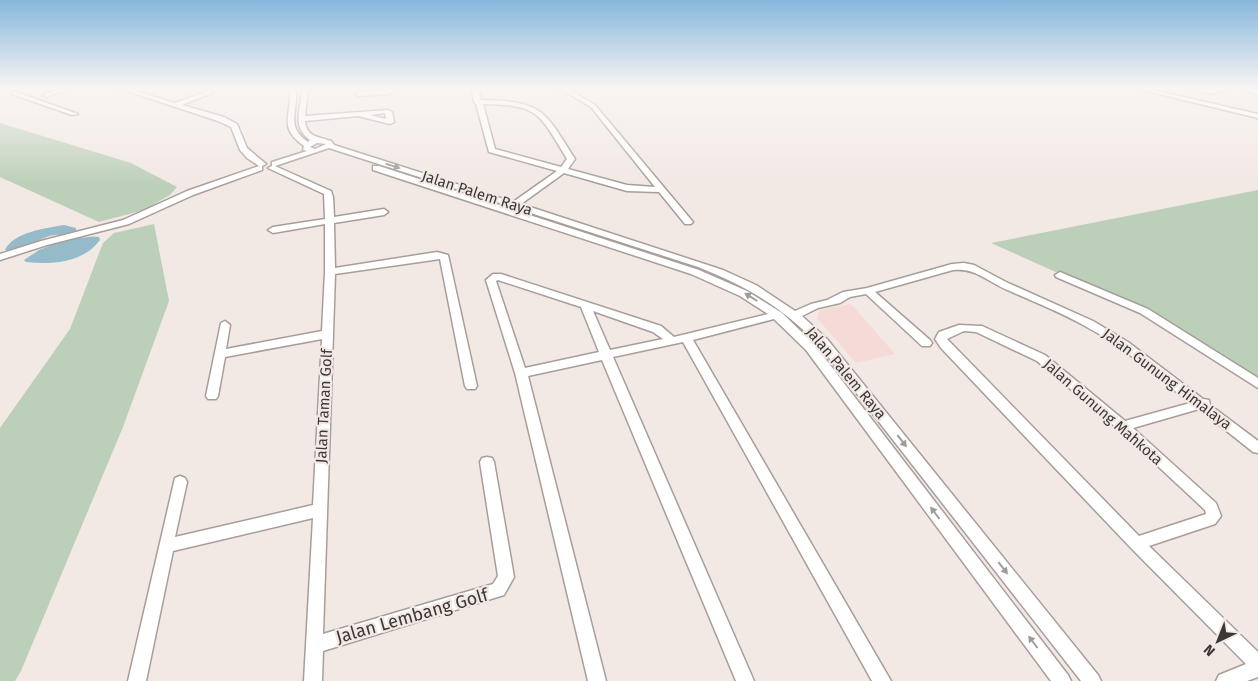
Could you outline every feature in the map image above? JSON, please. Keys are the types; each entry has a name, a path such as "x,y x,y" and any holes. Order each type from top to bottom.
{"street":[{"name":"Jalan Taman Golf","path":"224,121 234,126 243,150 248,156 309,182 328,193 330,272 312,681"},
{"name":"Jalan Palem Raya","path":"289,121 289,126 299,140 316,147 695,272 745,293 778,315 810,347 1062,681"},
{"path":"0,257 75,234 126,222 190,193 316,147 305,133 300,121"},
{"path":"483,121 492,150 627,188 662,190"},
{"path":"514,205 569,164 570,159 547,121"},
{"path":"606,121 688,222"},
{"name":"Jalan Palem Raya","path":"316,147 514,205 735,278 754,287 796,315 823,342 1090,679"},
{"path":"273,230 384,212"},
{"path":"330,272 437,255 445,257 471,386"},
{"name":"Jalan Gunung Himalaya","path":"796,315 831,302 854,299 868,291 961,266 972,267 1002,284 1102,330 1258,438"},
{"path":"1060,275 1144,311 1258,384"},
{"path":"597,681 522,373 490,280 497,276 657,329 679,340 882,681"},
{"path":"868,291 926,343"},
{"path":"585,305 745,681"},
{"path":"522,373 679,340 778,315"},
{"path":"212,396 225,325"},
{"name":"Jalan Gunung Mahkota","path":"1136,543 1210,520 1214,516 1214,512 1211,507 1123,426 1048,363 986,331 972,328 949,331 942,337 945,345 1136,543 1258,664"},
{"path":"220,354 327,334"},
{"path":"1123,426 1206,403"},
{"name":"Jalan Gunung Himalaya","path":"1206,403 1258,448"},
{"name":"Jalan Lembang Golf","path":"314,645 498,590 506,577 487,462"},
{"path":"137,681 180,482"},
{"path":"167,546 319,510"},
{"path":"1225,681 1258,668"}],"shaded area":[{"path":"851,304 895,354 856,363 817,318 820,310"}],"green space":[{"path":"0,123 131,163 177,187 170,195 144,210 99,222 0,177"},
{"path":"1258,190 1258,389 1141,310 991,243"},
{"path":"154,224 169,301 123,427 21,671 15,681 0,681 0,428 70,329 103,243 114,233"}],"water":[{"path":"64,225 76,228 77,237 99,237 100,240 85,254 66,261 36,263 24,260 39,250 62,241 63,238 60,235 46,237 19,249 5,250 15,239 23,235 40,229"}]}
